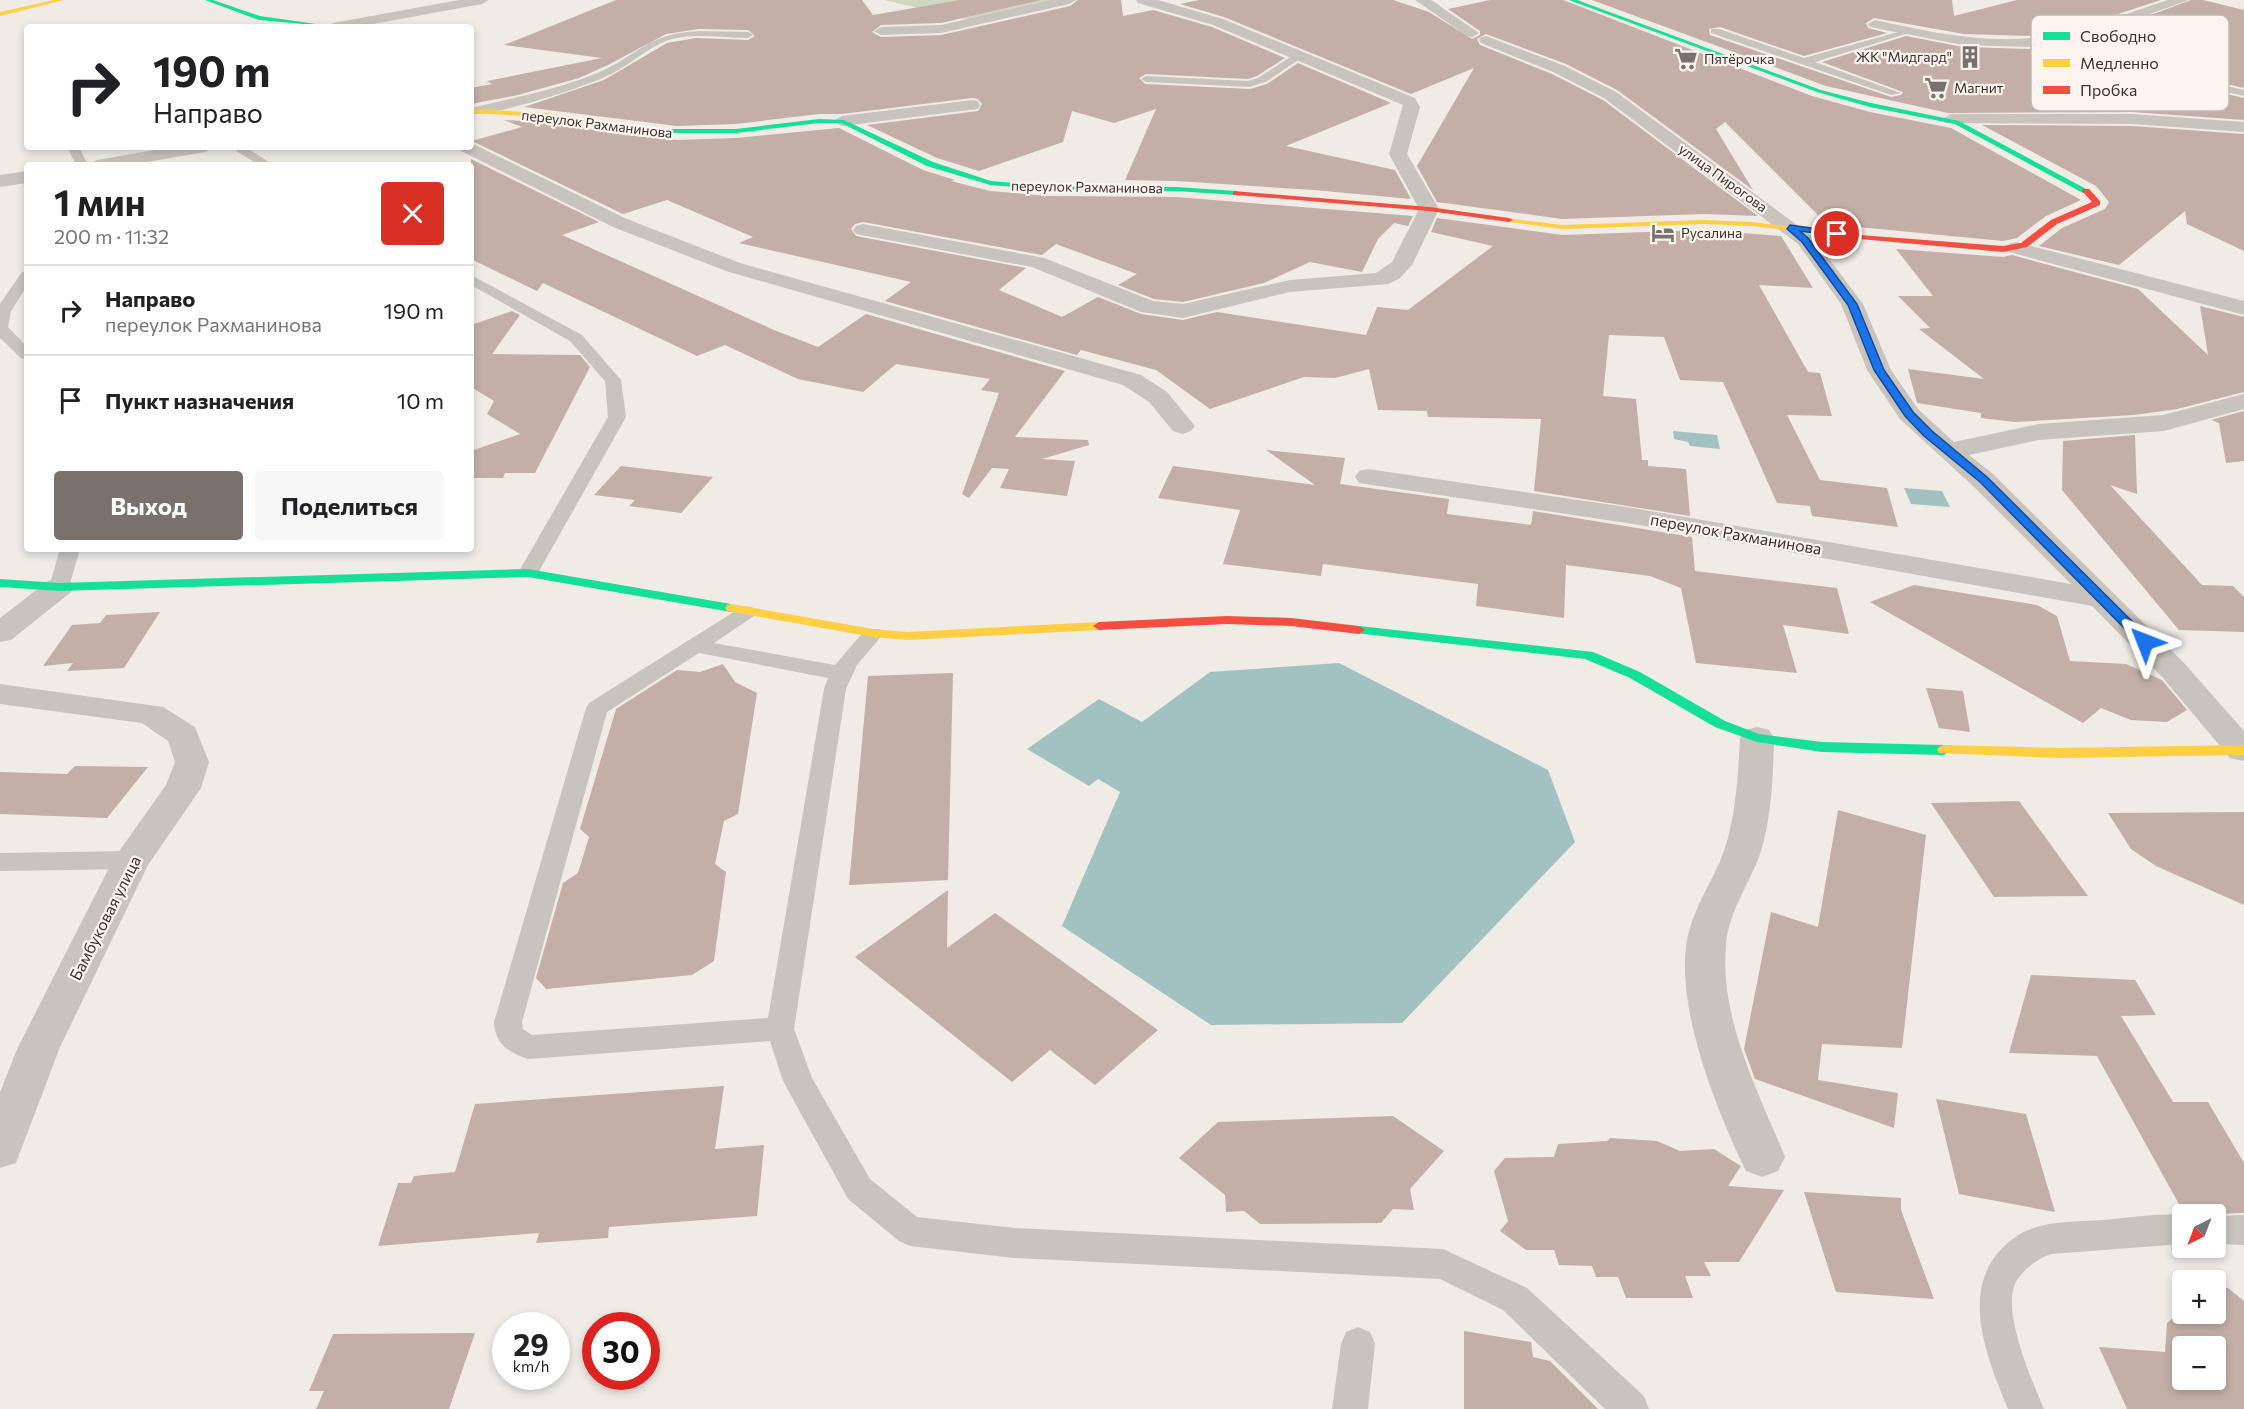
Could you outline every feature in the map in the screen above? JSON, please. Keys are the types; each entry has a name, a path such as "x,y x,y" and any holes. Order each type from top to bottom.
{"street":[{"path":"0,14 61,0"},
{"path":"208,0 259,18 308,24"},
{"path":"350,24 482,0"},
{"path":"881,31 941,29 1069,0"},
{"path":"863,230 1019,257 1149,307 1183,311 1290,286 1380,279 1401,265 1430,209 1398,154 1411,113 1412,107 1409,102 1218,22 1143,0"},
{"name":"улица Пирогова","path":"1422,0 1479,36 1559,69 1610,95 1805,240 1852,304 1879,370 1899,400 1928,433 1983,480 2174,671 2244,750"},
{"path":"1572,0 1819,91 1882,107 1951,120 2132,119 2244,127"},
{"path":"2131,15 2182,0"},
{"path":"1875,24 1905,31 1990,43 2031,42"},
{"path":"842,122 972,105"},
{"name":"переулок Рахманинова","path":"474,111 546,115 624,128 677,133 842,122 930,164 990,183 1049,188 1176,189 1430,209 1562,227 1704,222 1790,228 1977,249 2016,248"},
{"path":"1951,120 2088,192 2097,203 2054,222 2024,245 2016,248"},
{"path":"115,162 187,150"},
{"path":"473,150 620,223 733,267 1132,380 1158,397 1182,426"},
{"path":"0,181 24,177"},
{"path":"2016,248 2244,308"},
{"path":"1950,451 2039,432 2164,423 2244,401"},
{"name":"переулок Рахманинова","path":"1368,477 1633,516 2102,599"},
{"path":"0,583 59,587 528,573 873,633 949,635 1227,620 1291,622 1567,650 1610,663 1720,724 1757,738 1822,747 2060,753 2244,750"},
{"path":"0,633 59,587"},
{"name":"Бамбуковая улица","path":"0,694 151,714 183,735 192,762 183,788 132,860 39,1047 0,1149"},
{"path":"1757,738 1750,821 1741,854 1715,907 1706,946 1708,985 1718,1042 1762,1157"}],"lane":[{"path":"1803,62 1905,31"},
{"path":"1715,32 1895,93"},
{"path":"474,110 600,76 621,67 658,40 668,37 694,34 748,35"},
{"path":"1146,78 1249,84 1262,80 1299,56"},
{"path":"2229,90 2244,93"},
{"path":"241,150 263,162"},
{"path":"24,280 3,311 0,327 9,340 24,352"},
{"path":"474,281 576,338 613,380 617,417 528,573"},
{"path":"59,587 69,552"},
{"path":"747,612 597,708 508,1022 509,1035 528,1047 780,1029"},
{"path":"873,633 839,673 835,689 780,1029 798,1081 859,1189 910,1231 1014,1243 1443,1264 1515,1299 1631,1409"},
{"path":"695,646 839,673"},
{"path":"0,862 132,860"},
{"path":"2026,1409 2007,1364 1995,1303 1998,1280 2030,1246 2051,1239 2172,1230"},
{"path":"2226,1230 2244,1230"},
{"path":"1350,1409 1358,1344"}],"green space":[{"path":"884,0 1066,0 973,21"}],"water":[{"path":"1673,431 1717,435 1720,449 1690,446 1688,442 1674,439"},
{"path":"1904,488 1942,491 1950,507 1911,504"},
{"path":"1339,663 1548,770 1575,842 1402,1023 1211,1025 1062,926 1120,792 1098,779 1089,786 1027,749 1099,699 1142,722 1210,672"}],"building":[{"path":"616,0 862,0 873,15 960,0 1041,0 941,23 881,25 872,32 881,37 941,35 1070,6 1078,0 1121,0 1123,16 1153,10 1212,27 1285,58 1257,76 1248,79 1146,74 1139,78 1145,84 1250,89 1267,84 1298,63 1391,103 1286,146 1395,170 1411,199 1314,190 1125,180 1156,109 1114,123 1072,111 1063,142 979,171 937,158 867,125 978,111 982,104 978,99 972,98 842,114 819,114 736,124 677,126 524,107 604,80 667,43 696,38 748,40 755,36 748,30 699,29 666,34 579,78 518,95 474,103 474,87 492,84 487,81 602,58 504,45"},
{"path":"1199,0 1393,0 1429,12 1472,39 1480,35 1480,31 1448,9 1490,0 1563,0 1812,96 1870,112 1951,128 2081,200 2046,216 2017,238 2003,241 1827,224 1725,122 1716,129 1753,190 1617,90 1566,64 1486,34 1477,39 1480,45 1552,74 1603,100 1758,216 1704,214 1562,219 1437,202 1417,166 1474,68 1411,94 1224,17 1180,4"},
{"path":"1592,0 1952,0 1954,16 2017,0 2161,0 2115,15 2031,15 2031,36 1964,34 1874,18 1866,23 1868,28 1887,33 1804,56 1720,27 1709,29 1710,35 1891,97 1901,95 1903,92 1822,62 1906,36 1963,47 2031,49 2031,111 2229,111 2229,95 2231,95 2244,98 2244,120 2132,112 1948,113 1826,86"},
{"path":"2191,0 2203,0 2244,10 2244,88 2229,85 2229,15 2151,15"},
{"path":"504,120 546,122 624,135 677,140 736,138 839,128 923,170 955,180 951,181 990,191 1049,196 1176,197 1413,216 1408,226 1394,223 1378,239 1362,272 1310,262 1264,283 1183,302 1154,299 1118,285 1137,274 1056,244 1042,255 863,222 855,224 851,229 856,236 1026,268 999,290 1062,317 1098,297 1141,314 1183,320 1217,312 1366,335 1377,307 1408,310 1493,246 1431,232 1437,218 1562,235 1704,230 1781,236 1813,288 1759,285 1808,372 1820,373 1832,416 1787,415 1820,480 1887,488 1898,527 1812,516 1810,506 1777,503 1723,382 1680,380 1664,337 1609,335 1603,396 1636,399 1642,460 1648,460 1648,466 1686,469 1690,516 1534,491 1541,419 1428,417 1427,411 1378,410 1369,369 1335,378 1304,377 1210,409 1156,370 1081,350 1077,355 885,301 911,282 739,243 753,237 667,200 623,214 474,142 522,127"},
{"path":"1982,125 2132,126 2244,134 2244,251 2187,224 2185,211 2119,265 2039,246 2062,228 2105,209 2109,202 2096,186"},
{"path":"471,159 599,222 562,235 774,330 818,347 866,314 1065,371 1015,437 1088,440 1089,445 1042,459 1075,461 1067,496 1000,488 1009,469 992,468 969,498 962,494 999,393 981,390 990,379 896,364 863,392 798,379 725,345 697,356 543,283 537,291 474,260 474,162 471,162"},
{"path":"1896,249 2003,257 2012,255 2138,289 2208,355 2200,306 2244,317 2244,392 2177,409 2134,415 2015,422 1981,418 1981,413 1917,403 1908,369 1984,379 1919,329 1930,328 1898,296 1933,296"},
{"path":"512,311 520,315 492,354 580,355 590,367 535,473 505,473 503,478 474,478 474,450 520,434 487,414 494,401 474,389 474,324"},
{"path":"2244,411 2244,461 2226,463 2219,423 2211,420"},
{"path":"2135,435 2137,494 2110,485 2202,585 2233,586 2244,597 2244,632 2179,630 2062,490 2063,441"},
{"path":"1266,450 1345,458 1340,484 1449,499 1447,514 1531,525 1533,511 1692,537 1695,571 1837,588 1849,634 1783,625 1797,673 1696,663 1681,588 1650,576 1566,565 1564,618 1476,606 1478,584 1323,564 1321,576 1223,564 1240,510 1158,498 1173,466 1315,485"},
{"path":"621,466 713,477 681,513 629,506 635,500 594,495"},
{"path":"1914,585 2037,605 2057,616 2070,661 2126,664 2162,680 2187,710 2167,722 2131,720 2101,708 2083,723 1870,602"},
{"path":"160,612 124,668 67,671 73,663 43,666 72,625 100,623 106,615"},
{"path":"723,664 735,682 757,693 738,814 724,821 715,864 726,872 714,961 692,975 546,989 536,978 563,883 578,873 589,837 580,829 616,709 677,670 700,672"},
{"path":"953,673 948,880 849,885 868,676"},
{"path":"1926,688 1963,691 1970,732 1939,728"},
{"path":"75,766 148,767 107,818 0,814 0,772 67,774"},
{"path":"2019,801 2088,896 1994,897 1931,803"},
{"path":"1838,810 1926,835 1902,1048 1822,1044 1818,1080 1898,1093 1894,1128 1755,1079 1744,1049 1771,912 1818,927"},
{"path":"2244,812 2244,905 2156,866 2131,849 2108,813"},
{"path":"948,890 947,948 995,913 1158,1030 1095,1085 1050,1050 1012,1082 855,957"},
{"path":"2031,975 2135,980 2156,1015 2121,1016 2173,1102 2208,1102 2244,1163 2244,1213 2226,1214 2226,1204 2179,1204 2097,1056 2009,1053"},
{"path":"724,1086 715,1149 764,1145 757,1216 609,1227 608,1238 536,1243 539,1233 378,1246 398,1183 411,1183 414,1176 455,1172 475,1104"},
{"path":"1936,1099 2026,1114 2055,1212 1959,1194"},
{"path":"1393,1116 1444,1151 1410,1189 1414,1210 1393,1209 1381,1223 1260,1224 1244,1211 1226,1212 1225,1195 1179,1158 1218,1122"},
{"path":"1610,1138 1657,1141 1680,1151 1714,1149 1741,1166 1728,1186 1784,1190 1739,1262 1704,1262 1711,1276 1685,1276 1693,1298 1626,1298 1618,1277 1596,1277 1592,1266 1559,1265 1554,1250 1526,1250 1500,1231 1508,1221 1494,1171 1505,1158 1554,1157 1558,1144 1607,1141"},
{"path":"1804,1192 1901,1198 1901,1210 1934,1299 1836,1292"},
{"path":"2226,1288 2244,1301 2244,1409 2127,1409 2099,1347 2165,1352 2167,1323 2172,1319 2172,1324 2226,1324"},
{"path":"1464,1331 1531,1342 1533,1357 1550,1361 1598,1409 1464,1409"},
{"path":"475,1333 449,1409 316,1409 324,1391 309,1391 333,1334"}],"traffic: fast":[{"path":"208,0 259,18 309,24"},
{"path":"1572,0 1819,91 1870,105 1957,122 2086,191"},
{"path":"657,131 736,131 819,121 842,121 930,164 990,183 1049,188 1176,189 1236,193"},
{"path":"0,583 59,587 528,573 731,608"},
{"path":"1359,630 1588,655 1635,675 1720,724 1757,738 1822,747 1944,750"}],"traffic: slow":[{"path":"0,14 61,0"},
{"path":"474,111 546,115 657,131"},
{"path":"1509,220 1562,227 1704,222 1752,224 1860,237"},
{"path":"731,608 873,633 908,636 1099,626"},
{"path":"1944,750 2059,753 2244,750"}],"traffic: jam":[{"path":"1860,237 2003,249 2024,245 2054,222 2097,203 2086,191"},
{"path":"1236,193 1429,209 1509,220"},
{"path":"1099,626 1227,620 1291,622 1359,630"}],"place":[{"name":"ЖК \"Мидгард\"","path":"1970,57"},
{"name":"Пятёрочка","path":"1686,59"},
{"name":"Магнит","path":"1936,88"},
{"name":"Русалина","path":"1663,233"}],"route":[{"path":"1837,234 1790,228 1805,240 1852,304 1879,370 1909,414 1983,480 2145,642"}]}
